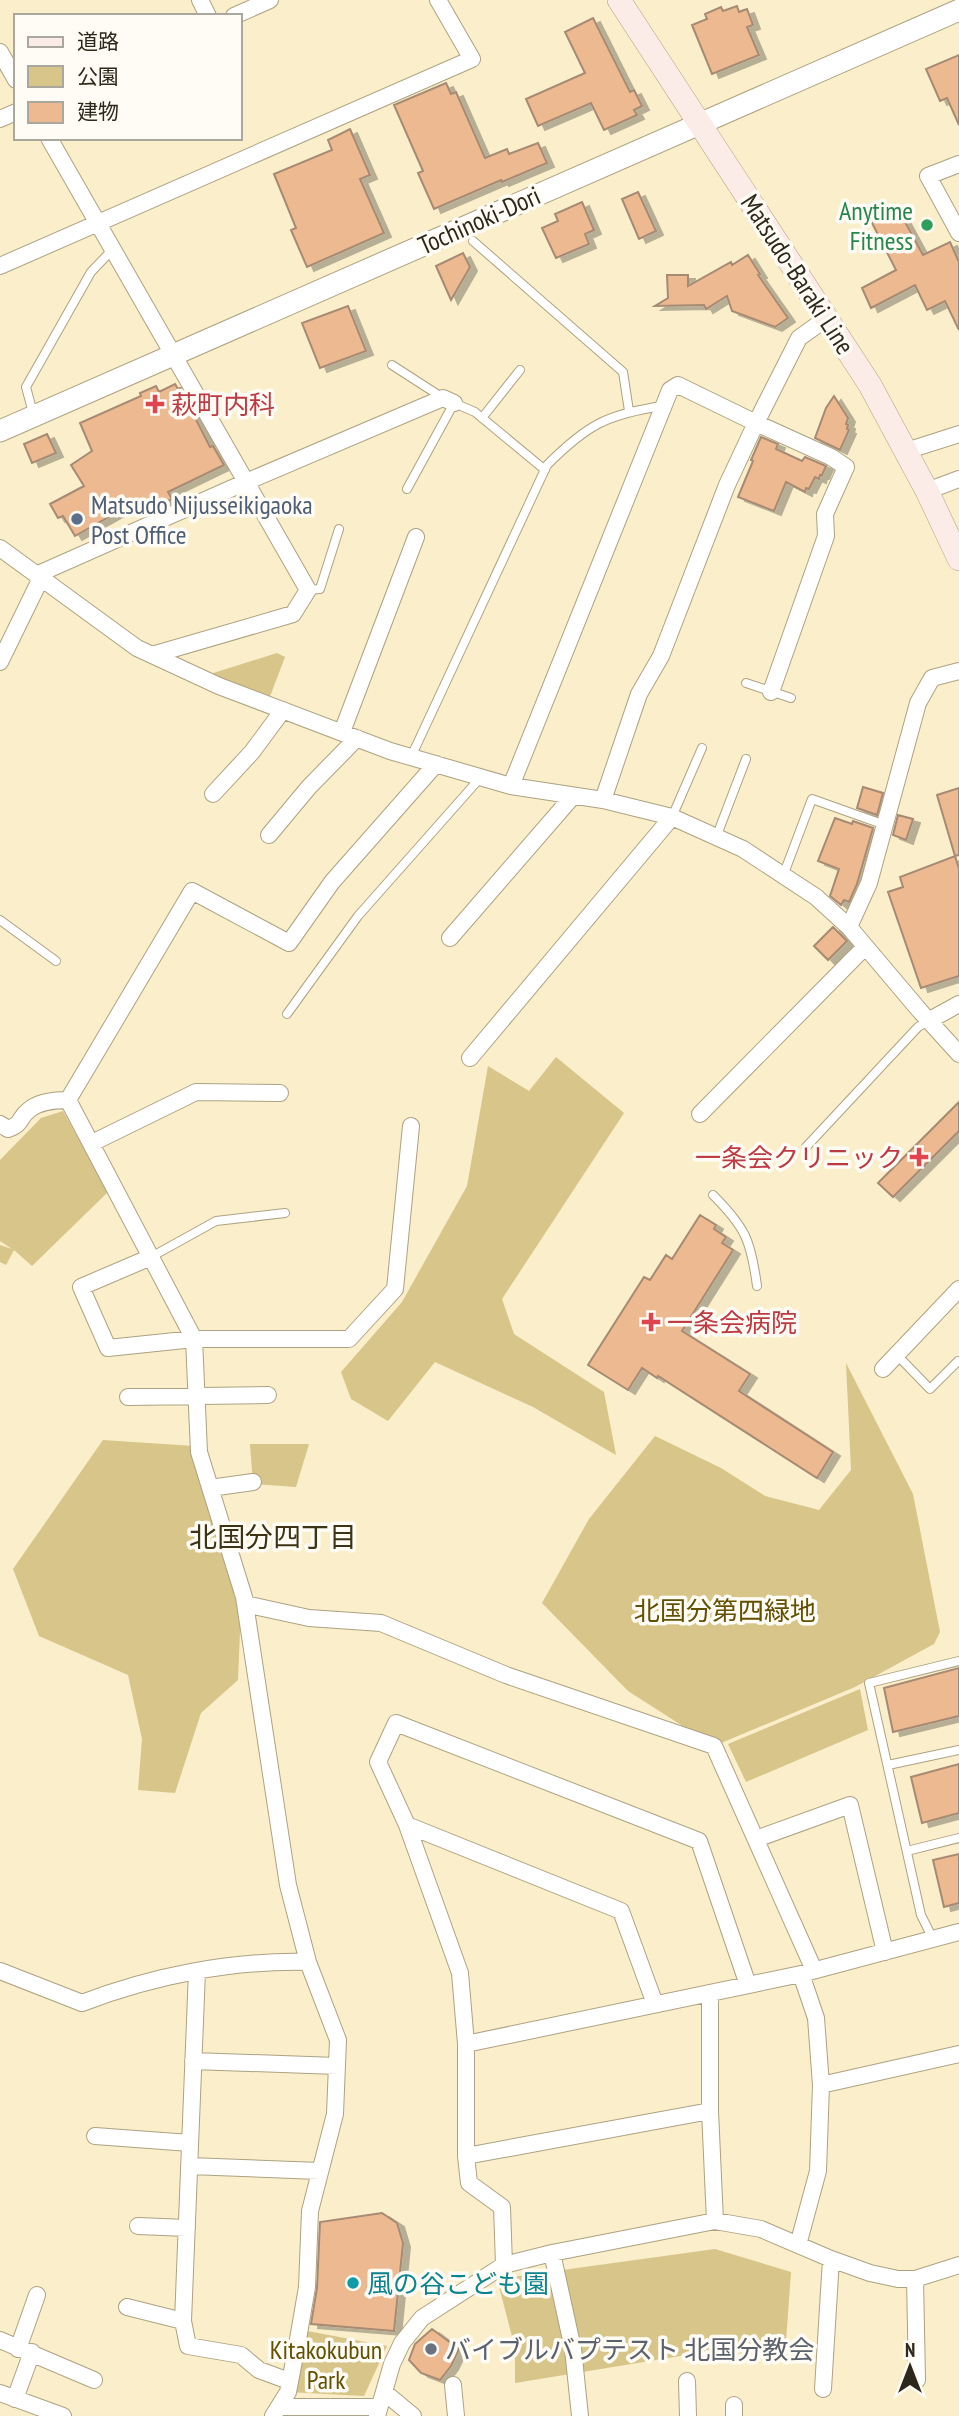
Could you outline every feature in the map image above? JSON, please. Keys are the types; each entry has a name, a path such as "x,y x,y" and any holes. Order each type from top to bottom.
{"main road":[{"name":"Matsudo-Baraki Line","path":"619,0 870,385 927,491 959,559"}],"street":[{"path":"238,14 270,0"},
{"path":"0,266 472,59 439,0"},
{"name":"Tochinoki-Dori","path":"0,431 959,10"},
{"path":"0,52 14,76"},
{"path":"51,140 309,590 293,614 152,655"},
{"path":"959,164 928,177 959,233"},
{"path":"603,800 639,694 661,656 727,485 799,338 827,318"},
{"path":"511,786 663,406 670,390 678,385 831,457 846,467 825,514 826,536 771,692"},
{"path":"0,662 38,577 246,482 449,400"},
{"path":"906,451 959,434"},
{"path":"927,491 959,479"},
{"path":"269,835 349,735 416,537"},
{"path":"0,548 137,648 219,686 411,757 511,786 603,800 672,817 717,835 816,897 849,927 959,1054"},
{"path":"849,927 869,883 918,703 932,678 959,671"},
{"path":"213,793 252,752 283,710"},
{"path":"68,1100 192,891 289,943 332,882 436,764"},
{"path":"450,937 573,796"},
{"path":"470,1058 672,817"},
{"path":"700,1114 864,947"},
{"path":"928,1021 959,1004"},
{"path":"92,1143 196,1092 279,1093"},
{"path":"0,1125 8,1129 18,1125 29,1110 54,1101 68,1100"},
{"path":"68,1100 194,1339 199,1452 245,1604 288,1885 308,1962 338,2040 335,2114 310,2211 307,2287 288,2392 276,2412"},
{"path":"151,1257 81,1287 108,1348 194,1339 349,1339 395,1289 411,1126"},
{"path":"883,1369 959,1289"},
{"path":"128,1397 268,1395"},
{"path":"210,1488 253,1482"},
{"path":"245,1604 309,1618 381,1623 506,1675 714,1746 756,1839 808,1972 816,2018 821,2085 818,2171 798,2245"},
{"path":"504,2265 502,2207 469,2183 466,2156 466,2044 460,1973 407,1825 379,1762 396,1723 699,1841 748,1985"},
{"path":"756,1839 849,1805 885,1952"},
{"path":"407,1825 621,1911 655,2004"},
{"path":"466,2044 808,1972 959,1933"},
{"path":"0,1971 82,2003 116,1990 197,1971 278,1961 308,1962"},
{"path":"197,1971 183,2321 188,2346 241,2355 259,2370 289,2381"},
{"path":"710,1993 710,2111 715,2221"},
{"path":"821,2085 959,2054"},
{"path":"193,2061 337,2066"},
{"path":"466,2156 710,2111"},
{"path":"94,2136 190,2144"},
{"path":"189,2166 320,2171"},
{"path":"380,2405 392,2364 402,2343 422,2319 504,2265 552,2253 715,2221 761,2229 831,2259 870,2273 898,2279 915,2279 959,2265"},
{"path":"138,2227 187,2228"},
{"path":"552,2253 573,2349 580,2416"},
{"path":"823,2389 831,2259"},
{"path":"915,2279 917,2380"},
{"path":"37,2295 25,2350 7,2396 64,2416"},
{"path":"127,2306 183,2321"},
{"path":"0,2340 94,2379"},
{"path":"687,2381 688,2416"},
{"path":"453,2385 456,2416"},
{"path":"276,2412 380,2405 413,2416"}],"lane":[{"path":"474,241 623,372 629,411"},
{"path":"33,417 26,387 91,272 114,248"},
{"path":"392,365 449,400 475,412 545,470"},
{"path":"482,418 520,370"},
{"path":"407,489 449,400"},
{"path":"411,757 545,470 572,440 601,421 629,411 663,406"},
{"path":"309,590 320,589 339,529"},
{"path":"746,683 791,698"},
{"path":"672,817 702,748"},
{"path":"717,835 746,759"},
{"path":"287,1014 358,916 481,777"},
{"path":"783,876 812,799 884,825"},
{"path":"0,920 56,961"},
{"path":"806,1147 918,1027 928,1021"},
{"path":"713,1195 733,1215 746,1234 752,1252 757,1286"},
{"path":"151,1257 216,1221 285,1213"},
{"path":"897,1355 930,1389 958,1361"},
{"path":"933,1939 921,1914 869,1683 959,1661"},
{"path":"888,1765 959,1750"},
{"path":"907,1851 959,1838"}],"green space":[{"path":"277,653 285,657 269,699 207,675"},
{"path":"556,1057 624,1113 502,1299 514,1334 604,1392 616,1455 533,1407 435,1362 388,1421 351,1399 341,1372 402,1302 467,1186 488,1066 529,1091"},
{"path":"63,1111 108,1192 32,1266 14,1250 6,1265 0,1262 0,1245 12,1249 0,1241 0,1160 41,1118"},
{"name":"北国分第四緑地","path":"846,1363 913,1494 940,1632 934,1644 855,1687 714,1746 628,1691 542,1603 589,1519 655,1436 721,1468 765,1496 819,1510 851,1470"},
{"path":"103,1440 193,1446 241,1608 238,1680 201,1713 175,1793 138,1790 142,1739 128,1675 39,1636 13,1569"},
{"path":"250,1444 309,1444 296,1487 253,1484"},
{"path":"860,1689 868,1730 746,1782 728,1744"},
{"path":"715,2249 791,2272 785,2355 705,2352 515,2383 515,2348 497,2279"},
{"name":"Kitakokubun Park","path":"302,2330 387,2346 364,2396 288,2392"}],"building":[{"path":"737,6 739,12 747,9 753,25 747,27 759,55 712,74 692,25 707,19 705,14 721,7 723,11"},
{"path":"593,18 630,92 634,90 642,106 634,110 637,115 604,130 591,103 538,126 526,99 585,73 565,32"},
{"path":"959,55 959,125 947,98 940,101 926,69"},
{"path":"446,83 451,94 456,92 485,158 507,149 509,154 538,143 547,163 434,209 418,173 423,171 394,105"},
{"path":"350,129 370,175 360,179 384,233 307,267 291,230 296,228 274,174 332,150 328,140"},
{"path":"638,192 656,231 639,239 622,199"},
{"path":"582,202 594,230 585,234 589,244 556,258 542,228 558,221 555,214"},
{"path":"897,207 923,255 950,242 959,262 959,330 945,301 927,310 915,285 871,308 862,288 896,270 870,219"},
{"path":"463,253 470,267 451,300 436,266"},
{"path":"748,255 760,274 758,275 788,318 775,327 732,311 727,296 706,309 704,305 655,306 668,298 667,275 688,275 688,286"},
{"path":"348,306 366,351 320,368 302,323"},
{"path":"175,384 180,388 210,447 213,446 224,465 168,492 172,499 145,512 139,500 75,536 63,516 58,518 50,504 84,486 71,465 92,451 80,423 141,396 140,393 156,386 159,392"},
{"path":"834,396 848,418 846,424 849,430 840,450 815,438 826,408"},
{"path":"47,434 56,453 32,463 24,444"},
{"path":"761,437 778,444 776,449 802,461 805,457 826,466 819,479 815,477 805,492 786,482 774,511 738,497"},
{"path":"863,787 883,793 877,815 857,808"},
{"path":"959,788 959,855 955,856 937,795"},
{"path":"898,815 913,819 906,840 893,835"},
{"path":"835,818 873,828 857,884 849,902 844,900 841,905 830,896 839,869 818,861"},
{"path":"955,856 959,869 959,976 921,988 888,892 903,887 900,877"},
{"path":"833,927 847,941 828,960 814,946"},
{"name":"一条会クリニック","path":"959,1102 959,1131 893,1197 878,1183"},
{"path":"700,1215 716,1225 714,1229 726,1237 722,1243 733,1250 682,1331 750,1374 739,1391 833,1452 817,1478 642,1368 628,1390 588,1365 644,1277 650,1280 666,1255 672,1259"},
{"path":"959,1668 959,1716 893,1732 884,1688"},
{"path":"959,1764 959,1813 922,1823 911,1777"},
{"path":"959,1854 959,1903 944,1907 933,1860"},
{"name":"風の谷こども園","path":"382,2213 397,2223 403,2243 394,2331 311,2324 317,2288 320,2222"},
{"path":"432,2329 459,2349 440,2380 421,2373 409,2360 415,2344"}],"place":[{"name":"Anytime Fitness","path":"927,225"},
{"name":"萩町内科","path":"155,404"},
{"name":"Matsudo Nijusseikigaoka Post Office","path":"77,519"},
{"name":"一条会クリニック","path":"919,1157"},
{"name":"一条会病院","path":"651,1322"},
{"name":"風の谷こども園","path":"353,2283"},
{"name":"バイブルバプテスト 北国分教会","path":"431,2349"}],"district":[{"name":"北国分四丁目","path":"273,1536"}]}
